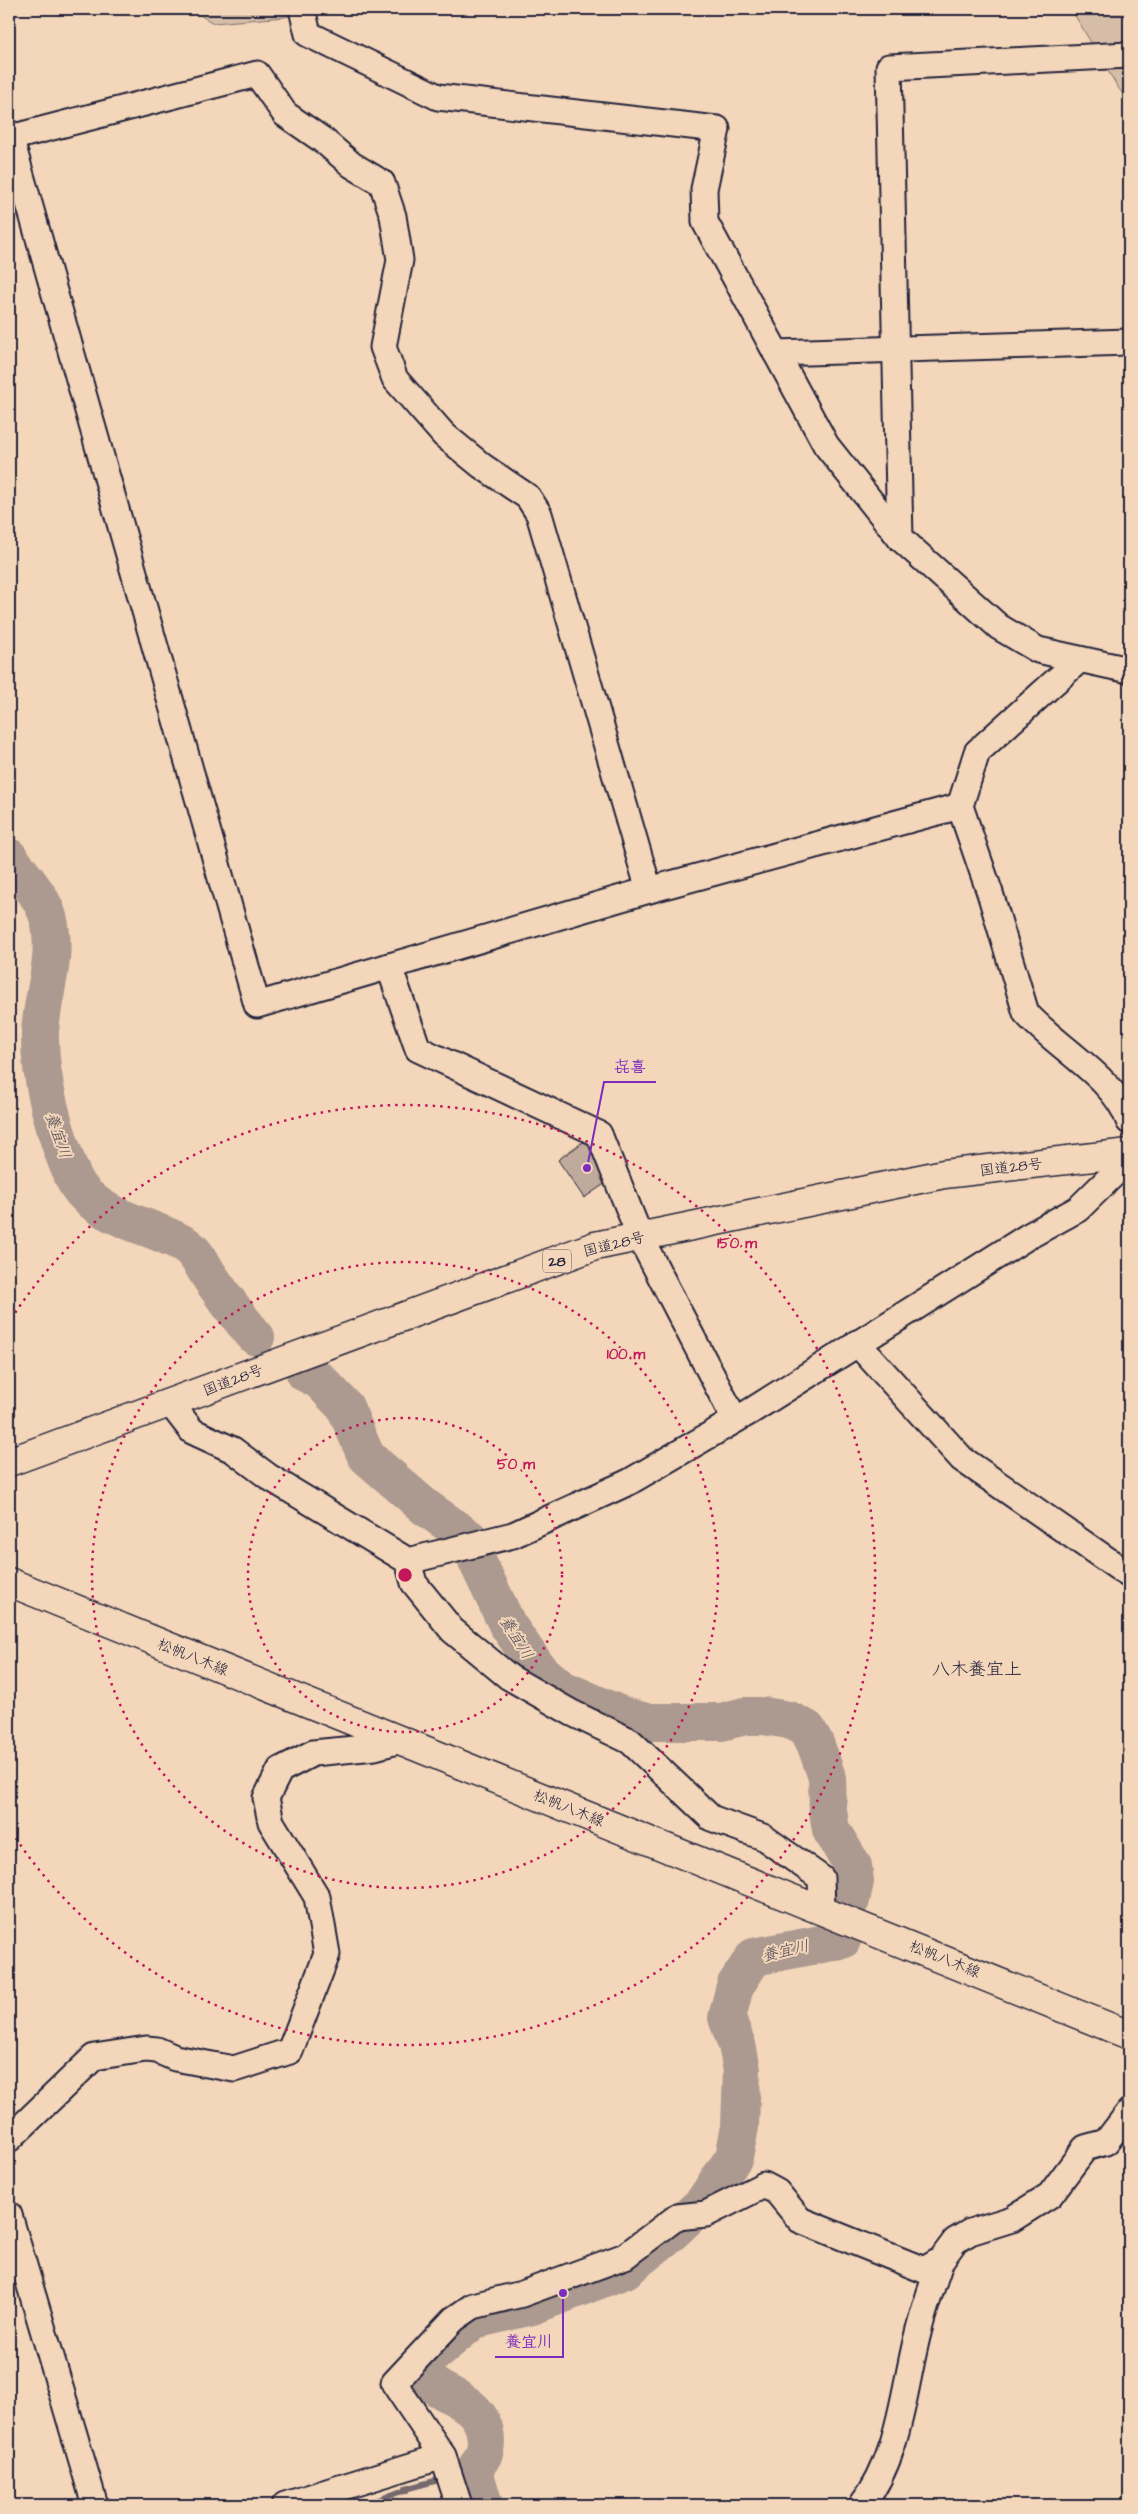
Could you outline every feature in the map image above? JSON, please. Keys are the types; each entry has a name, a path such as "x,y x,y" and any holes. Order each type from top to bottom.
{"main road":[{"name":"国道28号","path":"9,1462 595,1246 944,1174 1129,1153"},
{"name":"松帆八木線","path":"9,1582 822,1909 1129,2035"}],"street":[{"path":"302,9 308,34 438,97 717,129 704,189 705,222 826,445 900,538 999,627 1038,650 1129,670"},
{"path":"900,538 890,67 1129,55"},
{"path":"649,890 539,514 528,497 482,466 444,435 396,379 383,347 400,260 393,216 382,183 352,165 324,141 285,114 257,74 9,135 257,1005 649,890 960,806"},
{"path":"776,353 1129,342"},
{"path":"1079,660 977,752 960,806 990,893 1026,1013 1037,1026 1097,1077 1125,1109 1129,1121"},
{"path":"388,966 418,1049 599,1134 640,1237 735,1420"},
{"path":"408,1561 512,1535 629,1482 735,1420 1027,1237 1078,1209 1129,1159"},
{"path":"857,1343 962,1459 1129,1575"},
{"path":"170,1404 192,1431 233,1450 269,1477 408,1561 414,1583 452,1630 509,1677 572,1713 630,1741 711,1818 763,1837 821,1878 822,1909"},
{"path":"9,2140 94,2057 146,2049 157,2050 175,2058 234,2069 290,2051 327,1954 317,1897 270,1822 266,1798 280,1770 313,1752 375,1747 401,1740"},
{"path":"862,2505 875,2488 894,2443 918,2332 941,2260 955,2241 970,2232 1012,2219 1050,2195 1086,2148 1106,2142 1129,2112"},
{"path":"457,2498 444,2460 394,2383 454,2319 473,2306 522,2294 624,2256 677,2217 706,2214 764,2185 777,2192 800,2220 924,2270 941,2260"},
{"path":"9,2214 95,2505"},
{"path":"285,2505 444,2460"}],"shaded area":[{"path":"190,9 316,9 285,17 213,23"},
{"path":"1071,9 1129,9 1129,102 1117,86"}],"building":[{"path":"589,1138 616,1176 584,1198 558,1160"}],"waterway":[{"name":"養宜川","path":"9,857 41,901 48,917 52,946 41,1018 40,1050 49,1106 60,1144 73,1177 82,1191 108,1211 173,1238 191,1249 228,1302 256,1337"},
{"name":"養宜川","path":"305,1373 319,1380 345,1407 366,1456 425,1507 469,1538"},
{"name":"養宜川","path":"477,1561 507,1624 539,1670 562,1689 621,1715 646,1722 721,1722 745,1716 764,1716 789,1720 807,1729 815,1743 827,1777 828,1811 831,1830 853,1866 855,1881 851,1900"},
{"name":"養宜川","path":"484,2505 474,2471 483,2456 486,2446 484,2428 479,2417 462,2401 432,2384 424,2377 418,2367 474,2320 532,2306 625,2270 670,2234 703,2203 734,2157 740,2127 742,2070 737,2045 727,2018 735,1986 754,1957 842,1940 843,1937"},
{"path":"456,2476 474,2471"},
{"path":"365,2505 406,2491 405,2489 446,2478"}],"place":[{"name":"㐂喜","path":"587,1168"},
{"name":"養宜川","path":"563,2293"}],"district":[{"name":"八木養宜上","path":"977,1669"}]}
